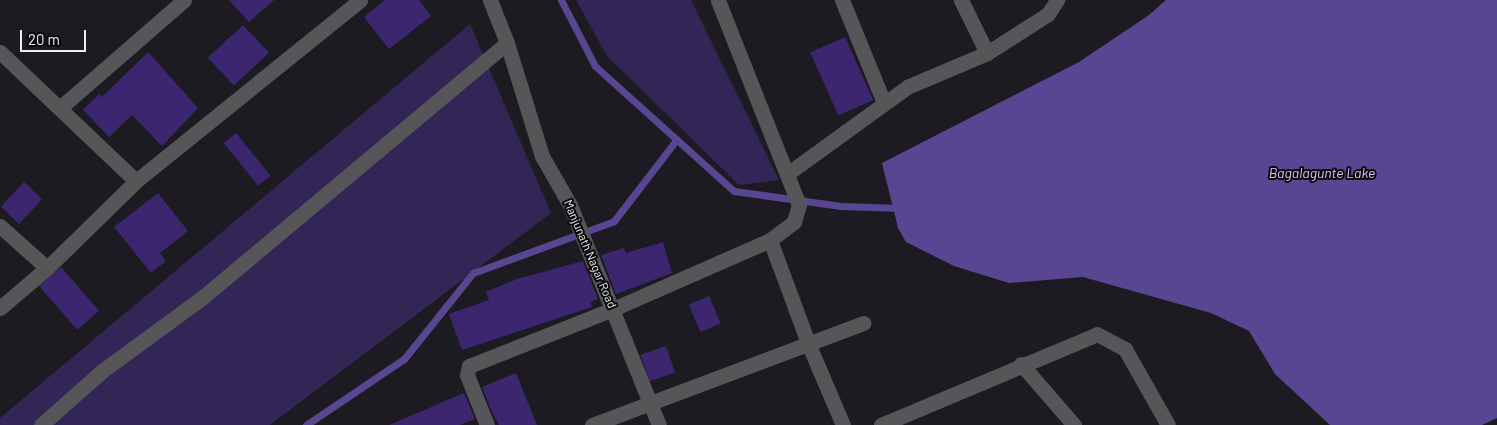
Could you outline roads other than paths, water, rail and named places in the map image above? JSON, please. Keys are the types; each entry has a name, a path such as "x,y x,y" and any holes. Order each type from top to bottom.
{"street":[{"path":"60,107 184,0"},
{"path":"0,308 47,268 136,181 360,0"},
{"name":"Manjunath Nagar Road","path":"490,0 507,43 542,156 570,205 658,425"},
{"path":"487,425 467,375 469,366 613,309 770,240 794,222 799,205 718,0"},
{"path":"842,0 884,103"},
{"path":"961,0 987,53"},
{"path":"787,174 907,87 987,53 1048,14 1057,0"},
{"path":"41,425 102,371 203,297 507,43"},
{"path":"0,52 136,181"},
{"path":"0,226 47,268"},
{"path":"770,240 808,344 843,425"},
{"path":"592,425 863,323"},
{"path":"881,425 1021,364 1096,334 1113,341 1125,349 1168,425"},
{"path":"1021,364 1074,425"}],"water":[{"name":"Bagalagunte Lake","path":"1166,0 1497,0 1497,418 1482,425 1330,425 1275,374 1249,331 1211,313 1083,277 1009,283 954,266 906,242 898,228 882,163 1079,62 1149,15"}],"waterway":[{"path":"561,0 595,66 734,191 841,206 901,208"},
{"path":"306,425 404,359 473,273 614,221 677,139"}]}
